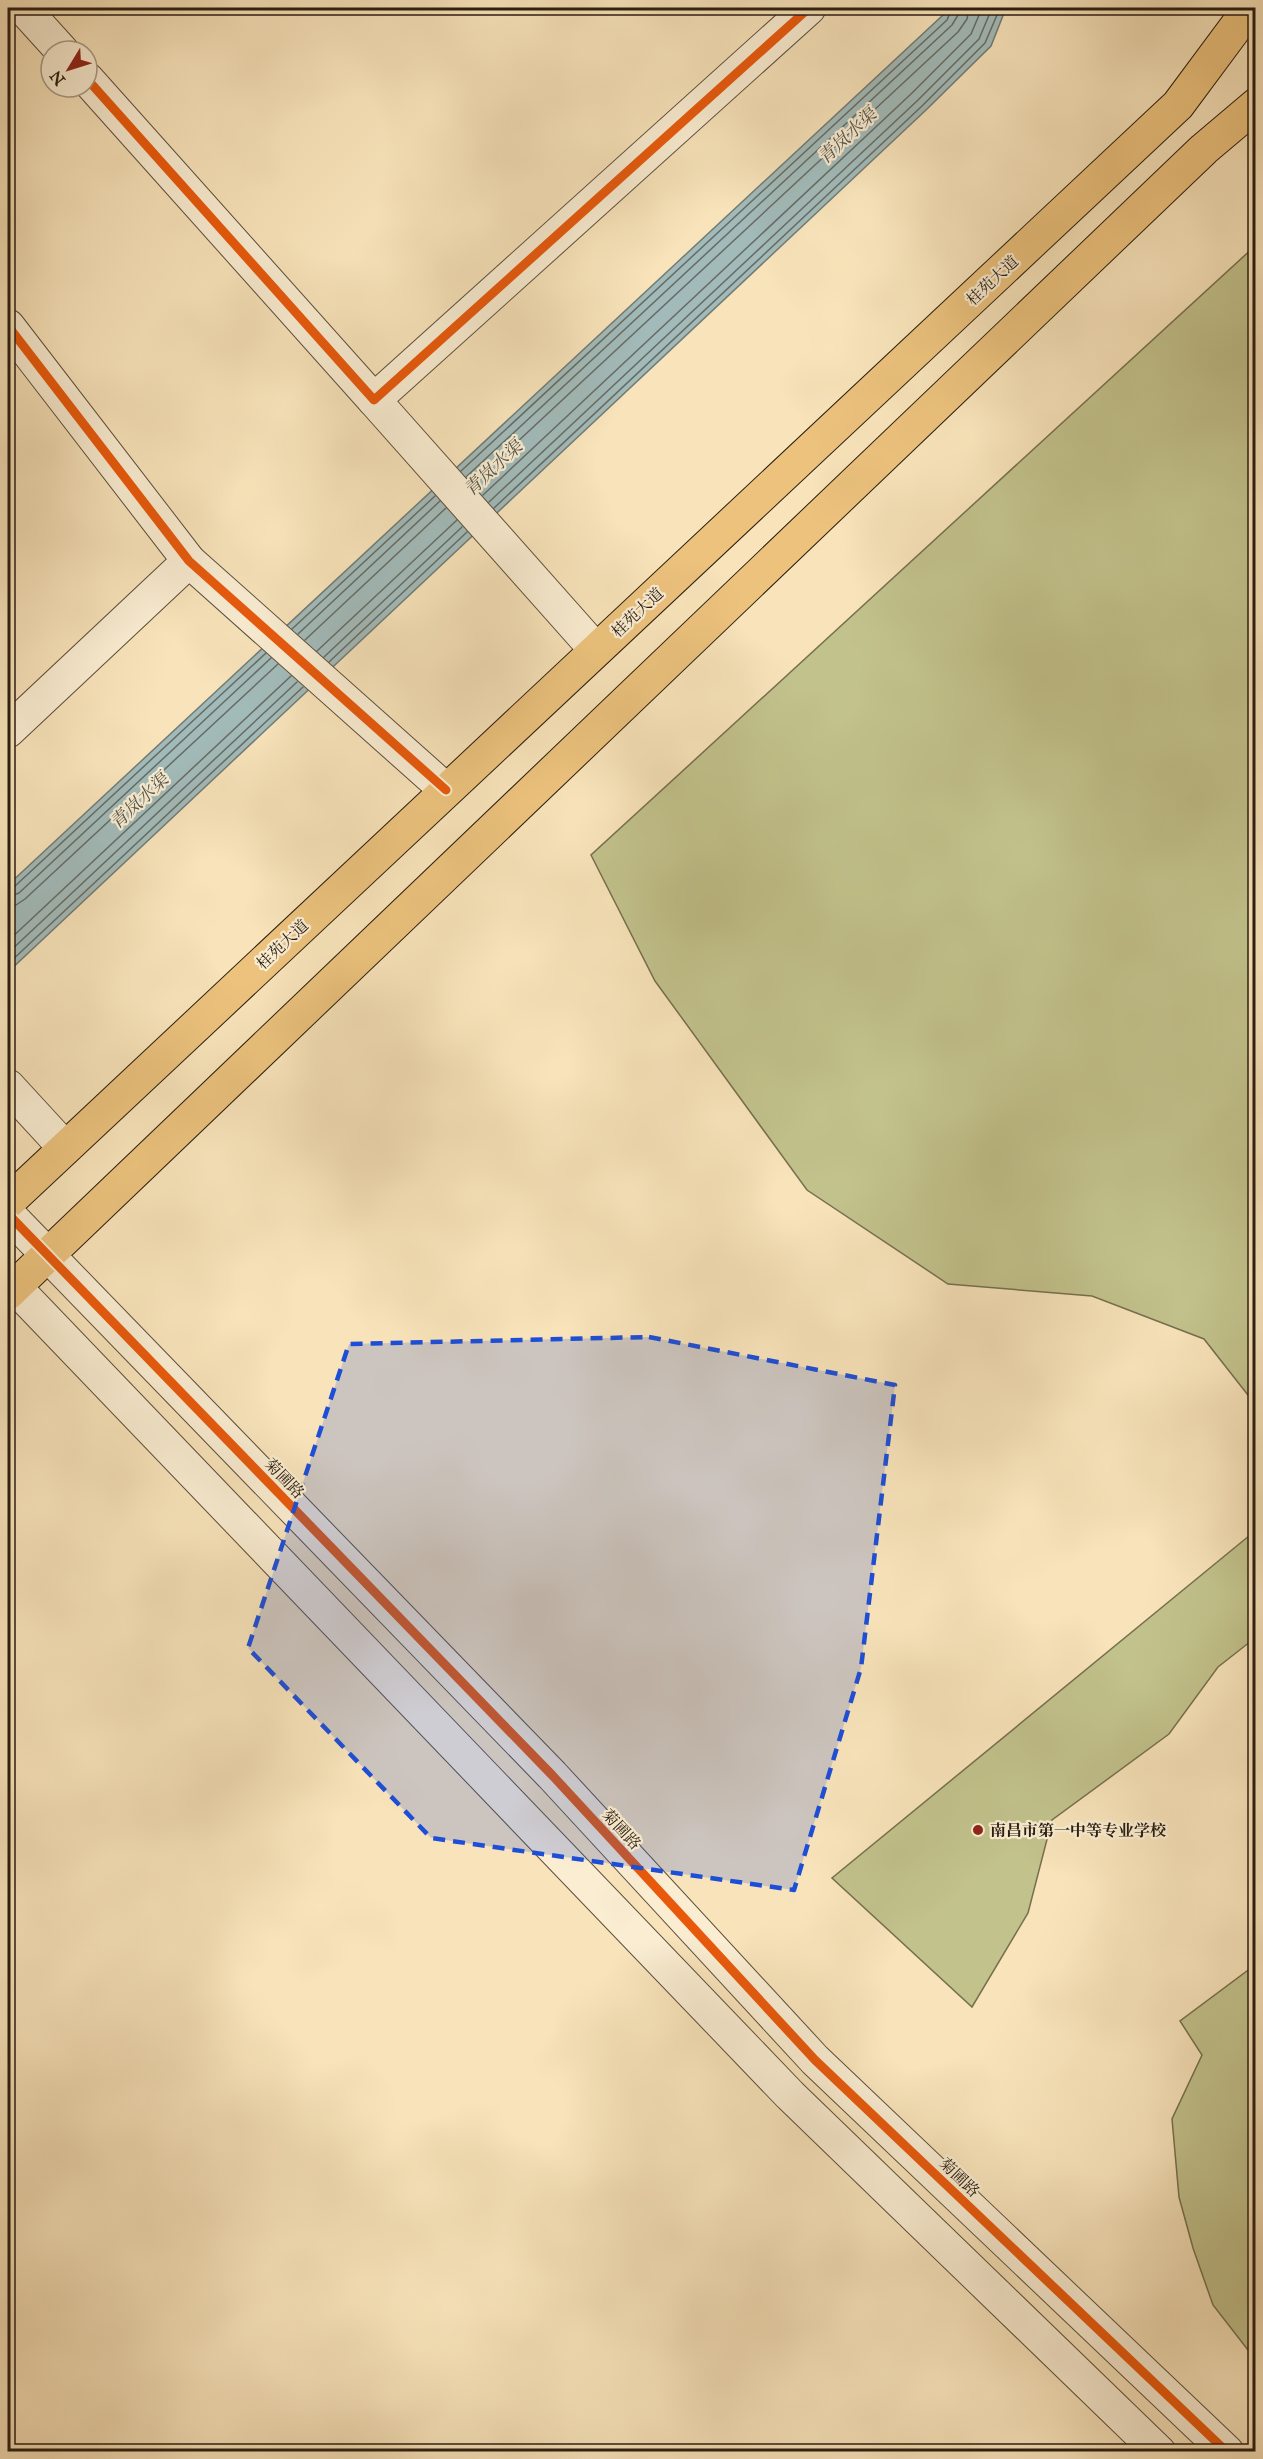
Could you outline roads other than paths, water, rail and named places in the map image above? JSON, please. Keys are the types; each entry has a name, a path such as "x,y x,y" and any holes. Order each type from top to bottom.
{"main road":[{"name":"桂苑大道","path":"8,1202 1178,105 1250,8"},
{"path":"10,1287 48,1255 1204,149 1256,105"}],"street":[{"path":"23,8 51,39"},
{"path":"374,400 809,8"},
{"path":"99,92 596,650"},
{"path":"8,326 189,561 446,790"},
{"path":"8,731 189,561"},
{"path":"8,1086 65,1148"},
{"name":"菊圃路","path":"8,1214 552,1775 815,2060 1227,2451"},
{"path":"10,1287 790,2095 1159,2451"}],"water":[{"name":"青岚水渠","path":"947,8 1006,8 991,46 926,110 8,972 8,885 943,15"}],"place":[{"name":"南昌市第一中等专业学校","path":"978,1830"}]}
